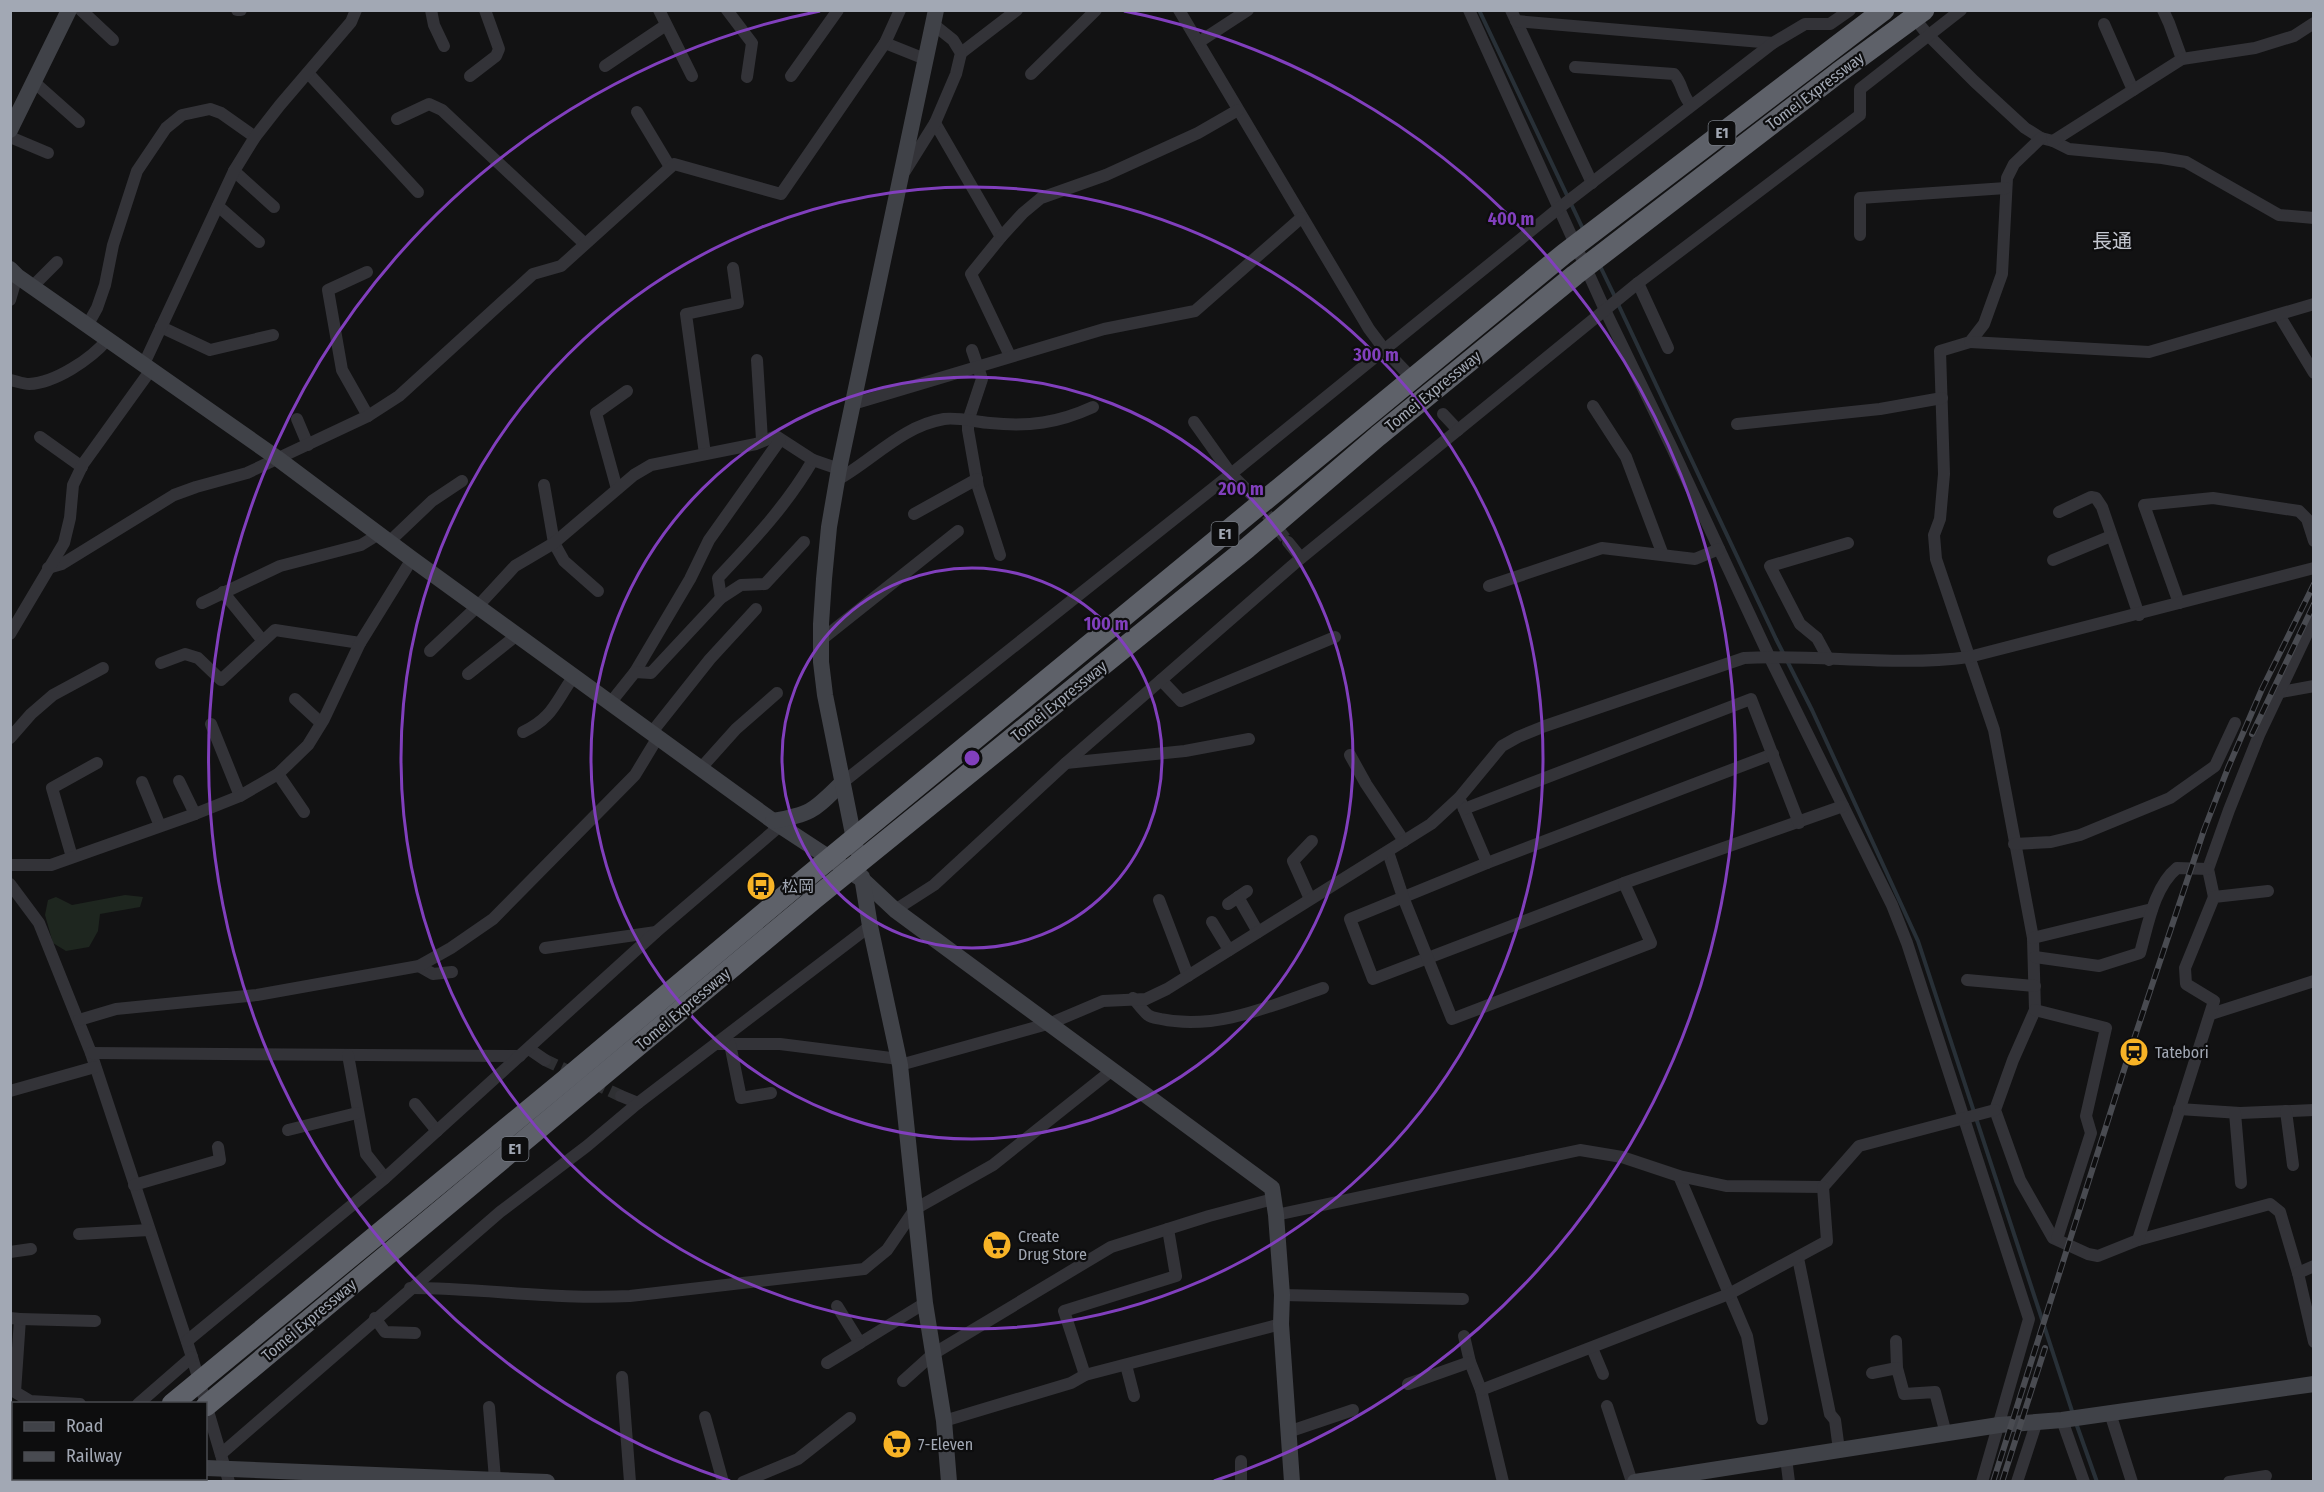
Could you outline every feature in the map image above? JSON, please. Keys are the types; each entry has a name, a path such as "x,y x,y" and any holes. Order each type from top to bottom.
{"highway":[{"name":"Tomei Expressway","path":"174,1402 1564,254 1884,10"},
{"name":"Tomei Expressway","path":"211,1402 814,899 1247,548 1378,436 1575,274 1924,10"}],"street":[{"path":"10,130 69,10"},
{"path":"81,10 113,40"},
{"path":"10,634 63,543 73,485 82,467 147,369 161,327 234,171 255,137 351,22 356,10"},
{"path":"431,10 434,25 444,46"},
{"path":"470,76 496,56 499,49 485,10"},
{"path":"659,10 692,76"},
{"path":"727,10 752,43 747,77"},
{"path":"791,76 838,10"},
{"path":"48,568 62,564 174,495 247,473 368,416 399,396 533,274 561,266 674,164 781,194 885,43 900,10"},
{"path":"900,178 935,123 956,74 962,53 1017,10"},
{"path":"1031,74 1096,10"},
{"path":"1179,10 1369,329 1406,372"},
{"path":"1199,42 1248,10"},
{"path":"1469,10 1605,310 1768,656 1892,904 1907,943 2029,1319 1982,1482"},
{"path":"187,1341 385,1178 777,823 813,811 842,783 1231,474 1559,208 1691,105 1773,43 1805,24 1830,24 1850,10"},
{"path":"1908,10 1928,35 2008,112 2047,140 2069,149 2186,162 2279,216 2313,218"},
{"path":"895,910 934,885 1066,764 1300,558 1638,283 1860,115 1860,89 1961,10"},
{"path":"2163,10 2182,59"},
{"path":"1514,16 1592,183"},
{"path":"1514,16 1773,43"},
{"path":"934,17 962,53"},
{"path":"934,17 838,475 828,540 821,640 825,695 899,1062 925,1303 944,1421 949,1482"},
{"path":"1970,342 1984,324 2002,274 2007,178 2014,164 2047,140 2182,59 2254,48 2294,36 2313,23"},
{"path":"2104,24 2133,90"},
{"path":"605,66 666,25"},
{"path":"885,43 925,59"},
{"path":"1575,67 1674,74 1680,81 1682,95 1691,105"},
{"path":"308,74 418,192"},
{"path":"34,82 79,122"},
{"path":"397,119 429,104 442,110 585,244"},
{"path":"87,326 97,308 105,285 113,245 137,171 166,128 182,115 210,110 221,113 255,137"},
{"path":"1010,356 971,274 1000,237 1041,198 1106,175 1198,133 1238,110"},
{"path":"636,112 670,167"},
{"path":"935,123 1000,237"},
{"path":"10,137 48,153"},
{"path":"234,171 274,207"},
{"path":"1860,235 1860,198 2006,188"},
{"path":"218,206 259,242"},
{"path":"853,404 1104,329 1195,311 1301,218"},
{"path":"32,287 57,262"},
{"path":"705,454 686,314 738,303 733,268"},
{"path":"367,272 328,290 342,370 368,416"},
{"path":"10,300 14,273 147,369 277,458 412,559 777,823 863,880 895,910 1272,1188 1282,1295 1281,1323 1292,1482"},
{"path":"1638,283 1668,348"},
{"path":"2313,304 2149,352 1970,342 1940,351 1944,474 1940,519 1934,535 1936,559 1994,730 2033,938 2035,1010 2013,1060 1995,1110 2020,1180 2053,1238 2088,1254 2098,1256 2139,1240 2270,1204 2280,1212 2298,1272 2313,1342"},
{"path":"2279,315 2313,373"},
{"path":"161,327 210,350 273,335"},
{"path":"10,380 29,384 45,380 86,361 107,340"},
{"path":"972,350 982,379 968,421 976,479 1000,555"},
{"path":"757,360 762,440"},
{"path":"617,489 596,413 627,391"},
{"path":"1737,424 1880,409 1942,398"},
{"path":"1593,406 1626,457 1663,555"},
{"path":"430,651 478,606 515,566 554,543 617,489 651,465 756,444 776,436 838,475 854,470 880,449 923,426 947,419 1018,426 1066,419 1093,407"},
{"path":"1443,414 1458,430"},
{"path":"297,419 308,445"},
{"path":"1194,422 1231,474 1255,498"},
{"path":"40,437 82,467"},
{"path":"610,702 635,672 690,579 709,540 780,440"},
{"path":"721,598 718,578 773,519 813,460"},
{"path":"914,514 976,479"},
{"path":"202,603 280,566 384,538 462,481"},
{"path":"544,485 554,543 564,561 598,591"},
{"path":"2059,512 2091,497 2096,498 2102,507 2139,615"},
{"path":"2179,603 2144,505 2213,498 2299,511 2307,519 2313,541"},
{"path":"821,640 958,531"},
{"path":"2053,560 2111,536"},
{"path":"635,672 651,673 721,598 741,585 765,584 804,542"},
{"path":"1288,542 1300,558"},
{"path":"1829,660 1816,638 1800,624 1770,566 1848,543"},
{"path":"1489,586 1602,548 1695,559 1719,549"},
{"path":"10,865 51,865 240,796 278,774 308,745 360,643 412,559"},
{"path":"1462,803 1502,746 1518,737 1744,658 1768,656 1829,660 1947,660 1970,657 2313,568"},
{"path":"223,592 263,641"},
{"path":"79,1020 116,1009 256,996 419,966 451,948 493,919 635,775 655,734 710,659 756,609"},
{"path":"2139,1240 2214,1001 2186,984 2185,968 2214,897 2208,869 2259,735 2313,619"},
{"path":"161,663 185,654 198,658 221,681 275,630 360,643"},
{"path":"468,674 517,635"},
{"path":"1161,680 1181,700 1335,637"},
{"path":"10,738 31,714 53,695 103,668"},
{"path":"523,732 539,725 548,717 574,676"},
{"path":"2281,692 2313,686"},
{"path":"701,768 736,729 777,693"},
{"path":"295,699 321,723"},
{"path":"717,1044 780,1044 899,1062 1051,1023 1103,1001 1146,999 1167,989 1388,852 1462,803 1751,699 1799,823"},
{"path":"2014,844 2051,842 2080,835 2170,798 2215,766 2235,723"},
{"path":"211,724 240,796"},
{"path":"1066,764 1185,751 1249,739"},
{"path":"1773,754 1487,863 1350,919 1373,979 1624,883 1843,806"},
{"path":"1350,755 1366,784 1404,841"},
{"path":"72,857 52,788 97,763"},
{"path":"278,774 304,812"},
{"path":"179,781 195,814"},
{"path":"142,782 160,826"},
{"path":"1462,803 1487,863"},
{"path":"1310,899 1293,861 1312,841"},
{"path":"1388,852 1403,897 1452,1019 1650,943 1624,883"},
{"path":"2035,957 2099,966 2140,953 2152,909 2169,874 2177,868 2208,869"},
{"path":"13,890 39,923 79,1020 205,1402"},
{"path":"2214,897 2268,891"},
{"path":"1238,897 1258,932"},
{"path":"1159,900 1188,976"},
{"path":"2033,938 2152,909"},
{"path":"1212,922 1229,950"},
{"path":"225,1468 375,1318 500,1212 587,1146 638,1103 870,926"},
{"path":"545,948 656,932"},
{"path":"419,966 433,974 452,972"},
{"path":"1967,980 2035,986"},
{"path":"2211,1014 2313,981"},
{"path":"1133,998 1149,1017 1172,1022 1198,1022 1257,1011 1323,988"},
{"path":"2035,1010 2106,1028 2086,1116 2091,1133 2057,1239"},
{"path":"730,1044 741,1098 771,1094"},
{"path":"91,1053 348,1056 525,1052 545,1059"},
{"path":"348,1056 366,1154 385,1178"},
{"path":"10,1091 94,1067"},
{"path":"410,1288 459,1288 594,1298 642,1295 864,1269 887,1250 915,1209 993,1165 1111,1071"},
{"path":"621,1096 638,1103"},
{"path":"415,1104 437,1131"},
{"path":"2179,1109 2235,1113 2313,1110"},
{"path":"1482,1390 1729,1294 1798,1258 1827,1241 1823,1187 1859,1146 1995,1110"},
{"path":"2286,1111 2293,1165"},
{"path":"288,1130 357,1113"},
{"path":"2235,1113 2241,1183"},
{"path":"134,1185 220,1160 218,1147"},
{"path":"903,1381 933,1354 1110,1247 1209,1216 1275,1207 1580,1150 1622,1157 1679,1176 1726,1186 1823,1187"},
{"path":"1679,1176 1747,1336 1762,1419"},
{"path":"1085,1376 1064,1311 1176,1276 1168,1229"},
{"path":"79,1233 149,1230"},
{"path":"10,1252 32,1249"},
{"path":"1798,1258 1830,1414 1835,1420 1839,1450"},
{"path":"2298,1272 2313,1266"},
{"path":"1282,1295 1463,1299"},
{"path":"827,1363 925,1303"},
{"path":"837,1306 860,1343"},
{"path":"375,1318 385,1332 415,1333"},
{"path":"47,1402 30,1401 15,1392 15,1319 95,1321"},
{"path":"944,1421 1071,1383 1085,1376 1281,1323"},
{"path":"1464,1336 1470,1362 1482,1390 1503,1482"},
{"path":"1896,1341 1897,1368 1904,1394 1935,1392 1946,1434"},
{"path":"1592,1348 1603,1374"},
{"path":"140,1402 192,1357"},
{"path":"1408,1384 1470,1362"},
{"path":"1126,1365 1134,1396"},
{"path":"1872,1373 1897,1368"},
{"path":"622,1377 630,1482"},
{"path":"1607,1406 1636,1481 1999,1425 2062,1420 2313,1384"},
{"path":"207,1407 225,1468"},
{"path":"489,1407 495,1479"},
{"path":"1288,1432 1353,1410"},
{"path":"2105,1414 2132,1482"},
{"path":"705,1418 723,1482"},
{"path":"743,1482 798,1459 850,1418"},
{"path":"2062,1420 2084,1482"},
{"path":"2017,1482 2037,1421"},
{"path":"1786,1458 1789,1482"},
{"path":"1241,1461 1241,1482"},
{"path":"207,1468 547,1482"},
{"path":"2229,1482 2266,1476"}],"shaded area":[{"path":"125,895 143,897 140,907 100,914 98,931 89,947 66,951 53,943 45,915 48,900 56,897 72,905"}],"waterway":[{"path":"1479,10 1583,229"},
{"path":"1600,266 1615,297"},
{"path":"1618,304 1776,639 1812,710 1918,941 2073,1414"},
{"path":"2076,1423 2097,1482"}],"tunnel":[{"path":"1256,500 1288,542"},
{"path":"545,1060 621,1096"}],"railway":[{"path":"1993,1482 2130,1051 2204,830 2262,689 2314,584"},
{"path":"2252,734 2314,604"},
{"path":"2002,1482 2045,1348"}],"place":[{"name":"松岡","path":"761,886"},
{"name":"Tatebori","path":"2134,1052"},
{"name":"Create Drug Store","path":"997,1245"},
{"name":"7-Eleven","path":"897,1444"}],"district":[{"name":"長通","path":"2112,241"}]}
